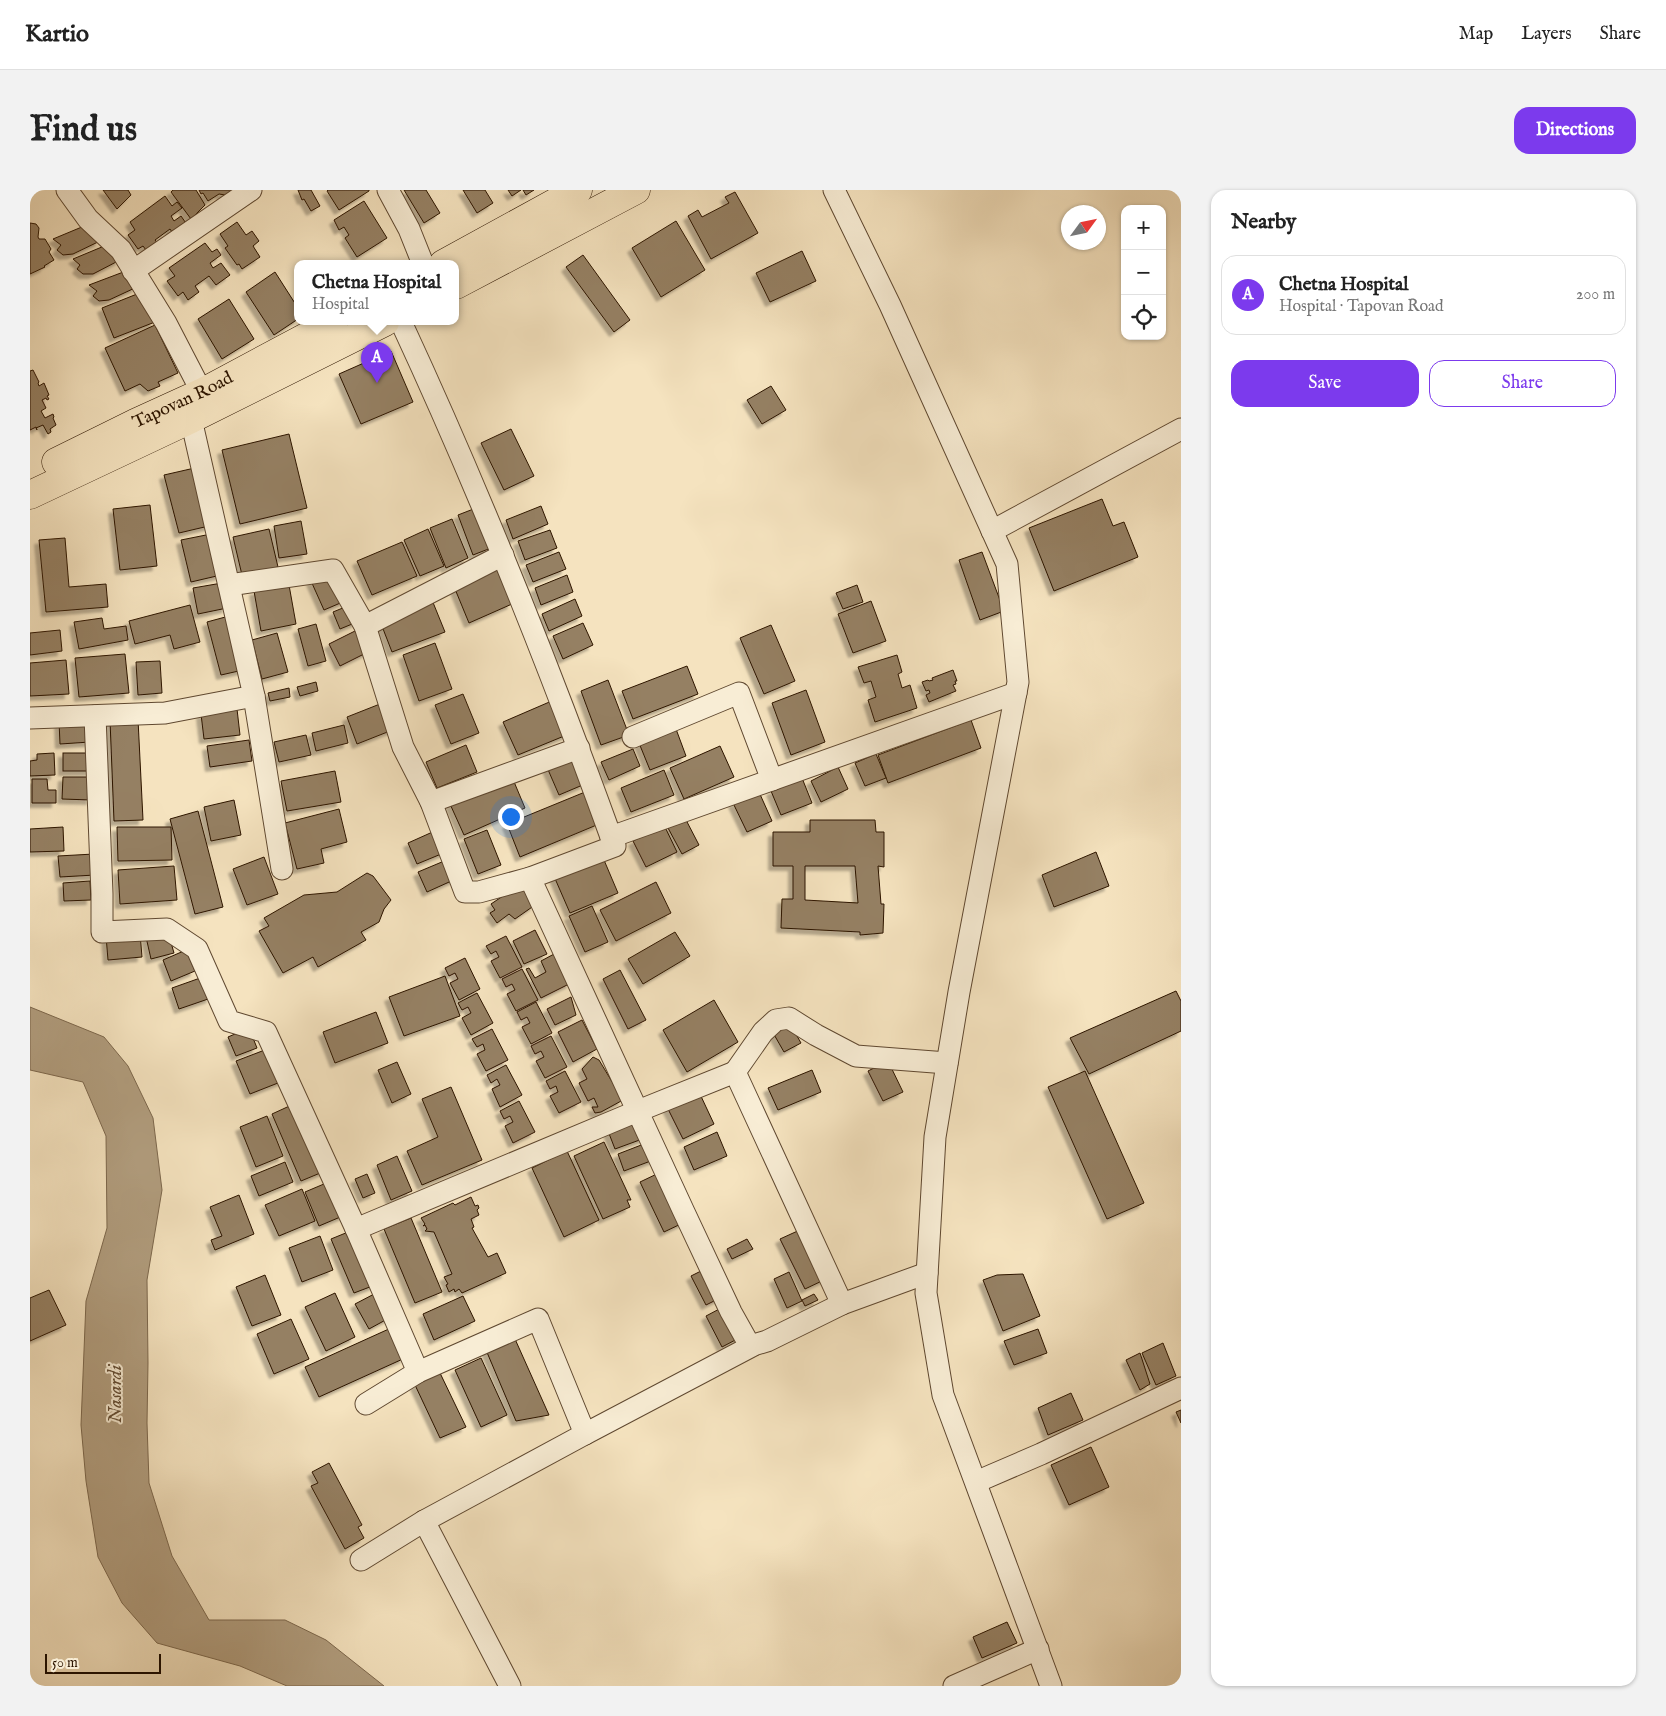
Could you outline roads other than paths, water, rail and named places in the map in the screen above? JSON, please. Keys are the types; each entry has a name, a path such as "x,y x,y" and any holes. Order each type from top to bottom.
{"main road":[{"path":"449,260 578,190"},
{"path":"459,283 636,190"},
{"name":"Tapovan Road","path":"30,475 135,423 201,407 329,325"},
{"path":"30,495 201,407 378,325"}],"street":[{"path":"67,190 88,218 121,250 134,270 166,323 201,407 229,585 254,696 282,869"},
{"path":"134,270 251,190"},
{"path":"388,190 409,229 421,260"},
{"path":"834,190 890,305 1008,564 1018,682 961,982 935,1137 926,1294 943,1395 1051,1686"},
{"path":"229,585 333,570 364,626 403,747 431,802 465,892 479,892 530,878 615,846 579,748 503,555 449,424 402,325"},
{"path":"992,531 1181,429"},
{"path":"364,626 503,555"},
{"path":"633,737 739,693 772,780"},
{"path":"612,837 1016,693"},
{"path":"30,718 166,713 254,696"},
{"path":"95,716 102,932 166,929 197,949 229,1021 266,1032 356,1229 418,1372"},
{"path":"431,802 579,748"},
{"path":"530,878 731,1312 750,1346 752,1346"},
{"path":"356,1229 735,1072 763,1032 776,1020 789,1018 856,1056 947,1063"},
{"path":"735,1072 842,1304"},
{"path":"361,1560 424,1521 752,1346 768,1341 842,1304 927,1273"},
{"path":"366,1404 418,1372 538,1319 585,1434"},
{"path":"976,1482 1041,1454 1181,1388"},
{"path":"424,1521 510,1686"},
{"path":"954,1686 1038,1649"}],"water":[{"name":"Nasardi","path":"30,1007 104,1037 128,1066 153,1118 162,1190 147,1280 149,1483 172,1556 209,1620 285,1620 326,1640 384,1686 287,1686 240,1666 157,1643 122,1603 98,1557 86,1481 81,1425 86,1301 107,1228 106,1136 83,1082 30,1070"}],"place":[{"name":"Chetna Hospital","path":"377,383"}]}
